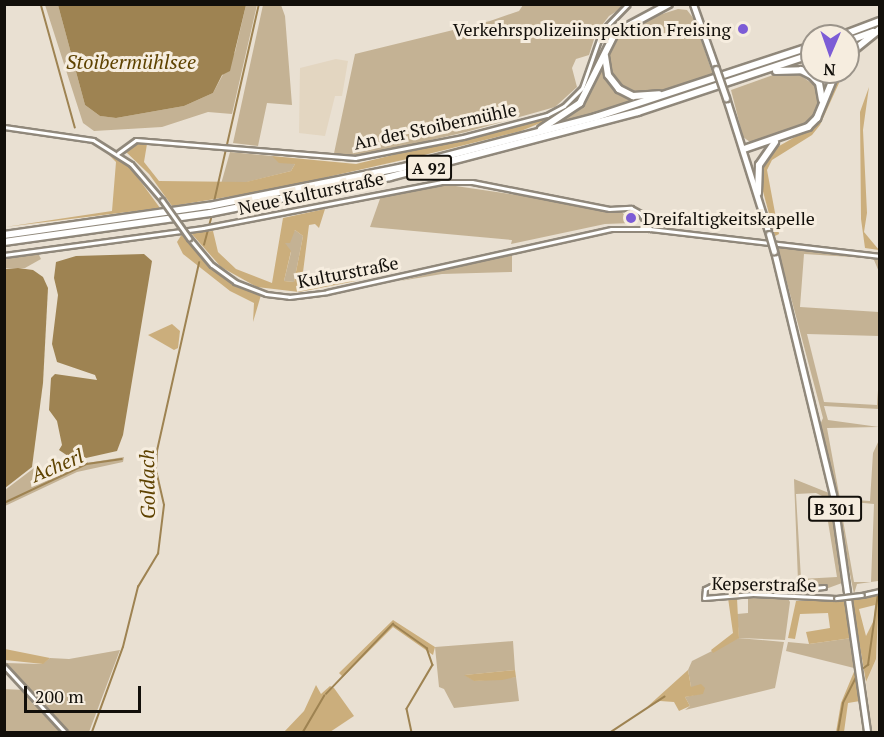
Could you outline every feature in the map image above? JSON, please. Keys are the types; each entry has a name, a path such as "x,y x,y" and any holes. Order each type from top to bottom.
{"highway":[{"path":"518,138 555,123 580,103 597,75 606,49 615,33 627,23 669,4"},
{"path":"860,28 879,21"},
{"path":"860,36 879,29"},
{"path":"860,45 879,29"},
{"path":"606,49 608,75 619,89 639,96 674,94"},
{"name":"A 92","path":"4,235 213,209 342,181 518,138 674,94 800,50"},
{"name":"A 92","path":"4,242 213,209 467,159 627,116 800,58"},
{"path":"761,73 801,70 811,75 819,83 822,106"},
{"path":"744,149 778,140 808,127 822,106 831,84"},
{"path":"758,193 759,165 778,140"}],"main road":[{"name":"B 301","path":"693,4 758,193 818,424 860,666 867,732"}],"street":[{"name":"An der Stoibermühle","path":"118,153 136,140 355,158 463,137 547,115 564,106 582,88 600,35 628,4"},
{"name":"Kulturstraße","path":"4,127 73,134 118,153 162,200 212,265 235,282 266,294 298,297 611,229 650,229"},
{"name":"Neue Kulturstraße","path":"4,255 203,228 451,182 472,182 609,209 631,208 640,213 650,229"},
{"path":"650,229 879,256"},
{"name":"Kepserstraße","path":"824,587 781,591 711,586 705,589 704,598 753,594 836,598 878,592"},
{"path":"4,666 65,732"}],"shaded area":[{"path":"45,5 58,5 85,105 100,116 116,118 184,106 213,93 235,52 246,5 257,5 232,114 208,112 162,127 94,131 83,123"},
{"path":"263,5 281,5 285,16 292,105 267,103 258,146 233,143"},
{"path":"523,5 625,6 609,16 596,33 589,55 576,59 572,68 577,87 555,107 466,132 357,157 333,158 355,54 490,21 519,11"},
{"path":"678,9 687,10 694,19 713,75 654,94 627,92 613,81 607,64 615,36 637,22"},
{"path":"336,59 348,61 342,96 335,96 325,136 299,133 300,68"},
{"path":"602,61 603,72 616,91 637,100 561,123 592,91"},
{"path":"797,73 800,75 800,84 813,84 817,87 820,101 816,113 800,127 750,142 743,137 731,90 773,75"},
{"path":"835,84 839,84 820,125 812,135 772,160 767,170 779,234 775,236 761,184 762,168 772,150 818,124"},
{"path":"869,87 863,130 867,213 864,232 879,250 865,248 861,219 860,112"},
{"path":"562,114 521,131 416,157 270,190 172,206 149,174 125,151 131,143 147,144 144,162 159,181 246,182 291,171 295,164 279,163 272,156 356,164"},
{"path":"99,145 130,167 160,208 5,227 112,211 116,162"},
{"path":"230,152 272,156 295,164 291,171 247,182 221,184"},
{"path":"442,184 620,210 632,223 605,224 511,244 512,240 370,227 381,196"},
{"path":"325,209 319,228 315,224 309,225 302,280 321,274 320,282 356,281 299,292 257,287 221,267 191,233 213,231 218,252 236,269 272,283 283,218","holes":["295,230 303,236 294,282 284,281 291,251 285,243 290,243"]},
{"path":"295,230 303,236 294,282 284,281 291,252 285,248 285,242"},
{"path":"182,234 214,271 261,295 253,322 254,303 230,291 183,254 177,242"},
{"path":"777,245 879,258 879,272 874,260 867,258 804,254 800,307 879,312 879,336 807,334 824,402 877,405 879,375 879,409 824,406 828,420 879,427 827,428 840,499 870,501 873,453 879,440 878,581 871,582 857,584 854,594 820,425 823,418","holes":["843,501 874,504 871,582 854,582 840,503"]},
{"path":"38,253 41,259 25,268 5,268 5,257"},
{"path":"512,253 512,272 442,274 400,281"},
{"path":"172,324 180,331 178,348 174,350 148,335"},
{"path":"124,457 123,462 77,472 5,506 5,490 34,468 36,485 87,463"},
{"path":"794,479 829,493 846,595 842,583 823,590 821,584 803,585 798,581","holes":["816,493 824,497 837,577 801,579 796,494"]},
{"path":"879,594 876,659 866,682 852,600","holes":["875,605 874,620 866,636 859,609"]},
{"path":"748,596 787,597 790,602 785,640 739,638 737,614 748,613"},
{"path":"728,598 737,598 739,638 713,653 711,650 733,633"},
{"path":"796,601 847,601 852,638 809,644 806,632 830,628 828,613 800,614 795,639 788,638"},
{"path":"879,615 879,732 872,732 866,683 876,659"},
{"path":"393,620 435,647 433,655 393,627 343,677 339,673"},
{"path":"738,638 784,642 775,688 685,710 690,706 685,697 703,693 691,687 688,670 692,661"},
{"path":"852,638 854,668 786,651 788,642 809,644"},
{"path":"513,641 515,670 465,675 475,681 516,677 519,701 454,708 444,689 439,687 435,647"},
{"path":"5,649 50,658 43,664 5,660"},
{"path":"120,650 89,732 69,732 5,663 42,664 50,658 69,659"},
{"path":"856,667 860,701 848,703 844,732 836,732 841,703"},
{"path":"515,670 516,677 502,680 474,681 464,675"},
{"path":"688,670 691,687 701,684 705,688 703,694 685,697 690,706 679,711 674,702 660,701 647,707"},
{"path":"316,685 321,694 330,686 334,688 354,716 330,732 284,732 304,711"},
{"path":"4,689 24,690 63,732 5,732"}],"water":[{"name":"Stoibermühlsee","path":"58,4 246,5 230,71 222,75 213,93 184,106 116,118 100,116 85,105"},
{"path":"144,254 152,261 123,435 117,451 86,458 68,456 59,450 62,445 57,421 49,410 51,378 55,374 97,380 95,375 57,362 52,344 58,295 54,278 56,262 76,256"},
{"path":"5,269 33,270 43,277 48,288 43,383 32,467 5,488"}],"waterway":[{"path":"41,4 75,127"},
{"name":"Goldach","path":"214,202 259,4"},
{"name":"Goldach","path":"204,245 212,216"},
{"name":"Goldach","path":"92,732 123,647 138,587 158,554 164,505 156,469 157,451 199,263"},
{"name":"Acherl","path":"4,503 87,464 122,459"},
{"path":"861,670 868,665 880,580"},
{"path":"326,694 393,624 427,648 433,665 407,709 412,732"},
{"path":"838,732 843,703 858,674"},
{"path":"303,732 324,696"},
{"path":"611,732 664,697"}],"place":[{"name":"Verkehrspolizeiinspektion Freising","path":"743,29"},
{"name":"Dreifaltigkeitskapelle","path":"631,218"}]}
